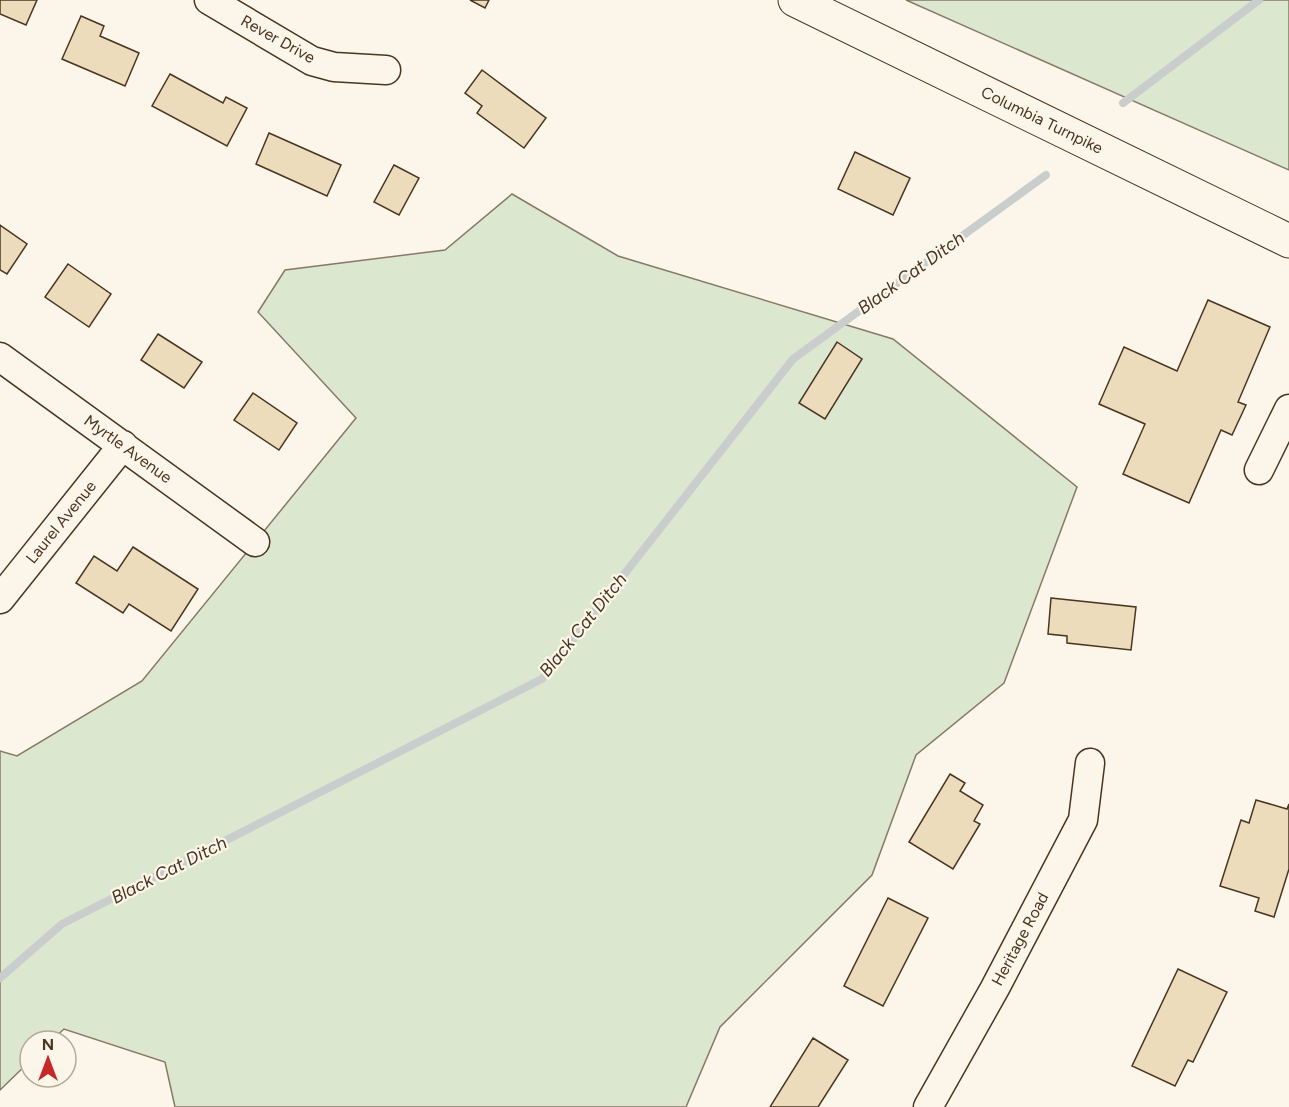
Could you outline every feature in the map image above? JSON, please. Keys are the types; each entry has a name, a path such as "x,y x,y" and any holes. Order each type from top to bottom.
{"main road":[{"name":"Columbia Turnpike","path":"795,0 1289,241"},
{"path":"1226,210 1289,217"}],"street":[{"name":"Rever Drive","path":"209,0 312,61 334,67 386,70"},
{"name":"Myrtle Avenue","path":"0,357 255,542"},
{"path":"1259,470 1289,409"},
{"name":"Laurel Avenue","path":"0,598 123,445"},
{"name":"Heritage Road","path":"928,1107 995,988 1083,820 1090,763"}],"green space":[{"path":"906,0 1289,0 1289,170"},
{"path":"512,194 618,256 893,339 1077,487 1004,683 916,755 872,875 720,1027 686,1107 175,1107 165,1062 78,1034 78,1029 18,1029 18,1073 0,1090 0,751 17,756 142,681 356,418 258,312 285,270 445,250"}],"building":[{"path":"0,0 37,0 26,25 0,14"},
{"path":"470,0 489,0 485,8"},
{"path":"81,16 104,26 100,36 139,53 125,86 62,59"},
{"path":"482,70 546,118 524,148 477,113 482,106 465,93"},
{"path":"170,74 223,103 226,97 247,108 227,146 152,106"},
{"path":"269,133 341,165 327,196 256,164"},
{"path":"855,152 910,178 893,215 838,189"},
{"path":"394,165 419,178 399,215 374,202"},
{"path":"0,225 27,244 7,274 0,270"},
{"path":"68,264 111,294 89,327 45,297"},
{"path":"1208,300 1270,327 1238,402 1246,405 1232,435 1221,430 1189,503 1123,474 1145,424 1099,404 1124,347 1177,371"},
{"path":"158,334 202,362 184,388 141,360"},
{"path":"837,342 862,359 825,419 799,403"},
{"path":"253,393 297,423 279,450 234,420"},
{"path":"133,547 198,589 171,631 129,604 123,613 76,583 94,556 117,571"},
{"path":"1051,598 1136,607 1131,650 1067,643 1067,636 1048,634"},
{"path":"950,774 965,783 960,791 983,805 974,821 980,824 953,869 909,842"},
{"path":"1256,800 1287,809 1289,804 1289,869 1274,917 1255,911 1259,898 1220,886 1241,820 1249,823"},
{"path":"888,898 928,918 883,1006 844,986"},
{"path":"1178,969 1227,992 1193,1062 1188,1060 1175,1086 1132,1066"},
{"path":"813,1038 848,1060 818,1107 770,1107"}],"waterway":[{"name":"Black Cat Ditch","path":"1123,103 1259,0"},
{"name":"Black Cat Ditch","path":"0,978 62,924 542,679 793,359 1046,175"}]}
